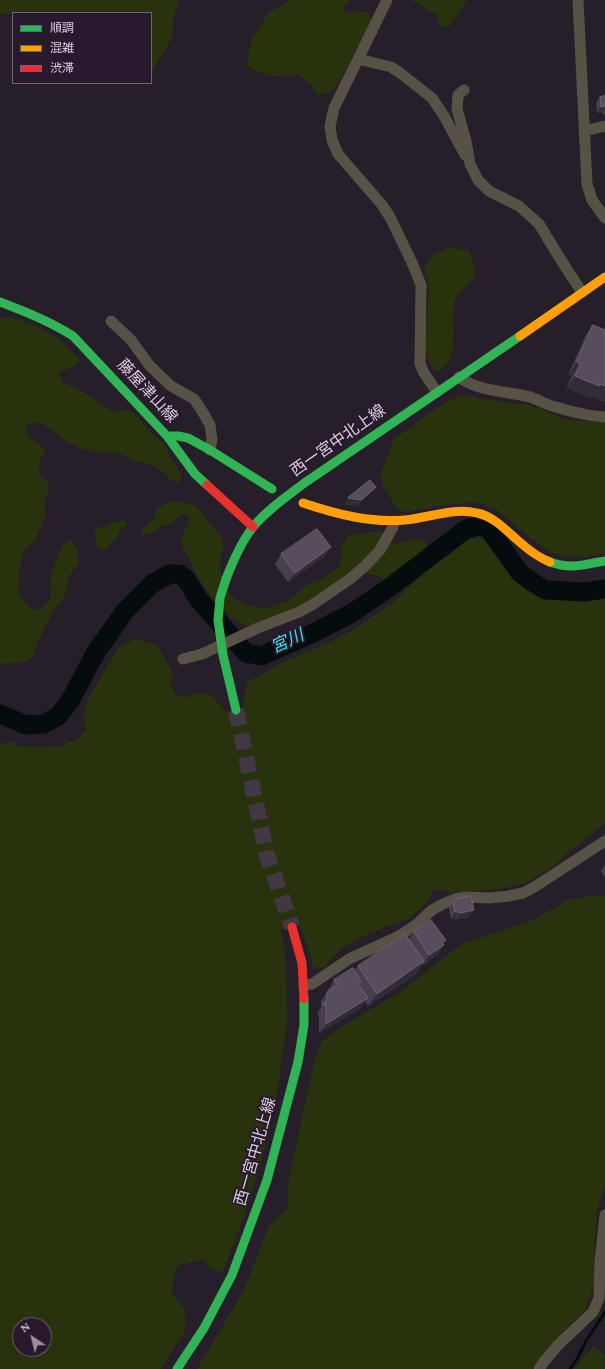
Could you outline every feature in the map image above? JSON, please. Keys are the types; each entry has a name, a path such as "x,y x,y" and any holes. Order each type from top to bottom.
{"main road":[{"name":"西一宮中北上線","path":"236,710 223,655 218,620 220,598 226,579 240,547 253,527 276,505 303,484 605,276"},
{"name":"藤屋津山線","path":"0,302 36,315 73,336 88,350 167,436 195,474 253,527"},
{"path":"167,436 188,438 272,489"},
{"path":"303,502 350,517 394,521 408,520 453,511 472,511 486,515 497,521 527,549 546,560 572,567 605,560"},
{"name":"西一宮中北上線","path":"178,1369 204,1328 232,1275 267,1180 298,1062 304,1025 304,986 302,962 292,927"}],"street":[{"path":"387,0 334,108 330,126 332,140 338,154 383,206 391,219 413,265 421,285 420,364 424,373 437,392"},
{"path":"578,0 587,184 592,200 605,218"},
{"path":"358,59 391,67 432,98 444,116 478,180 489,192 519,206 539,224 582,292"},
{"path":"464,90 458,95 456,109 466,141 470,164"},
{"path":"584,131 605,126"},
{"path":"111,321 130,340 150,366 171,386 194,399 202,409 210,425 212,438 210,450"},
{"path":"459,377 466,382 482,388 532,397 555,407 591,416 605,417"},
{"path":"183,659 202,654 258,628 300,612 312,605 350,579 366,565 380,550 394,521"},
{"path":"304,986 312,984 349,959 399,936 417,924 432,910 455,898 502,897 523,892 536,886 605,841"},
{"path":"539,1369 543,1362 558,1345 593,1312 599,1298 600,1262 605,1215"}],"green space":[{"path":"0,0 179,0 173,18 172,38 152,71 152,12 12,12 0,15"},
{"path":"292,0 350,0 344,7 345,13 367,12 372,18 342,77 331,92 318,95 310,83 298,75 271,76 255,71 246,66 252,38 269,12"},
{"path":"411,0 467,0 449,27 441,27 436,14"},
{"path":"449,247 469,251 475,268 474,279 461,291 454,302 453,348 449,362 437,372 431,367 425,351 429,287 424,269 434,254"},
{"path":"10,317 31,324 50,333 66,345 80,362 59,373 63,383 90,396 114,413 125,409 134,413 151,433 164,443 182,475 178,483 170,480 165,473 155,466 137,462 122,454 112,452 101,453 82,449 64,440 42,423 33,422 26,427 29,437 45,450 39,463 39,474 47,482 49,488 44,504 46,514 35,541 24,550 20,568 19,592 24,602 32,610 41,609 51,599 50,584 52,572 62,545 72,540 77,550 79,563 69,576 64,598 53,611 33,657 26,662 0,664 0,319"},
{"path":"463,395 495,401 526,404 569,420 605,422 605,553 585,557 564,556 550,552 525,534 496,509 477,502 442,505 407,512 398,509 384,489 380,475 394,439 447,401"},
{"path":"180,501 196,506 223,539 224,546 220,559 220,569 230,595 244,605 267,609 293,598 305,586 323,578 340,566 342,546 349,535 381,531 383,536 394,544 413,539 424,540 428,546 398,574 385,579 375,575 354,572 311,602 256,625 246,626 231,618 211,597 195,572 192,563 183,549 181,540 189,518 184,514 168,525 161,526 148,535 141,535 143,528 153,520 157,509 168,502"},
{"path":"125,520 127,524 121,529 116,538 105,550 97,548 94,530 98,527 105,527 112,522"},
{"path":"475,538 488,539 492,542 514,573 528,586 549,593 587,596 605,594 605,823 568,852 554,866 525,883 501,889 451,893 441,889 432,891 428,901 410,918 368,934 341,949 323,968 313,967 310,954 298,922 281,929 286,962 287,1024 277,1094 263,1156 246,1211 223,1272 212,1270 203,1260 178,1265 175,1272 172,1293 185,1310 186,1329 161,1369 0,1369 0,744 11,741 20,746 56,747 77,739 86,729 83,718 87,701 118,648 136,639 157,645 174,674 170,683 175,693 185,698 201,692 212,696 229,715 242,710 247,682 285,661 335,640 351,631 394,602 426,570 467,540"},
{"path":"605,896 605,1186 597,1210 594,1249 595,1283 584,1311 564,1331 532,1369 197,1369 244,1290 269,1226 287,1209 289,1179 314,1062 322,1041 349,1022 399,993 463,943 533,920 570,899"},
{"path":"593,1346 604,1354 605,1369 574,1369"}],"building":[{"path":"605,96 605,106 601,107 600,97"},
{"path":"593,325 605,330 605,386 600,384 599,386 575,376 580,364 577,362"},
{"path":"370,480 376,487 361,500 348,498"},
{"path":"317,529 331,547 295,573 281,554"},
{"path":"471,896 474,910 460,913 455,912 453,902 456,901 456,899"},
{"path":"431,920 446,940 442,942 444,945 429,955 414,932"},
{"path":"405,934 424,961 377,994 358,966"},
{"path":"353,968 361,982 358,984 368,998 326,1024 326,1007 323,1004 327,1000 327,992 337,985 334,980"}],"waterway":[{"name":"宮川","path":"0,714 26,725 44,724 58,716 70,701 96,652 125,611 153,583 170,574 179,574 186,579 199,600 246,653 261,656 313,633 352,613 389,588 466,529 478,526 488,528 520,573 545,590 585,592 605,589"},
{"path":"570,1369 605,1312"}],"tunnel":[{"path":"236,710 267,855 292,927"}],"traffic: fast":[{"path":"0,302 46,321 73,336 167,436 195,474 207,485"},
{"path":"226,579 231,565 253,527 277,504 303,484 520,336"},
{"path":"167,436 188,438 272,489"},
{"path":"550,562 565,566 572,566 605,561"},
{"path":"226,579 220,598 218,620 223,655 236,710"},
{"path":"177,1369 204,1328 232,1275 267,1180 298,1062 304,1025 304,999"}],"traffic: slow":[{"path":"520,336 605,277"},
{"path":"303,503 353,517 392,521 414,519 459,511 477,513 496,522 529,550 550,562"}],"traffic: jam":[{"path":"207,485 253,527"},
{"path":"292,927 302,963 304,999"}]}
